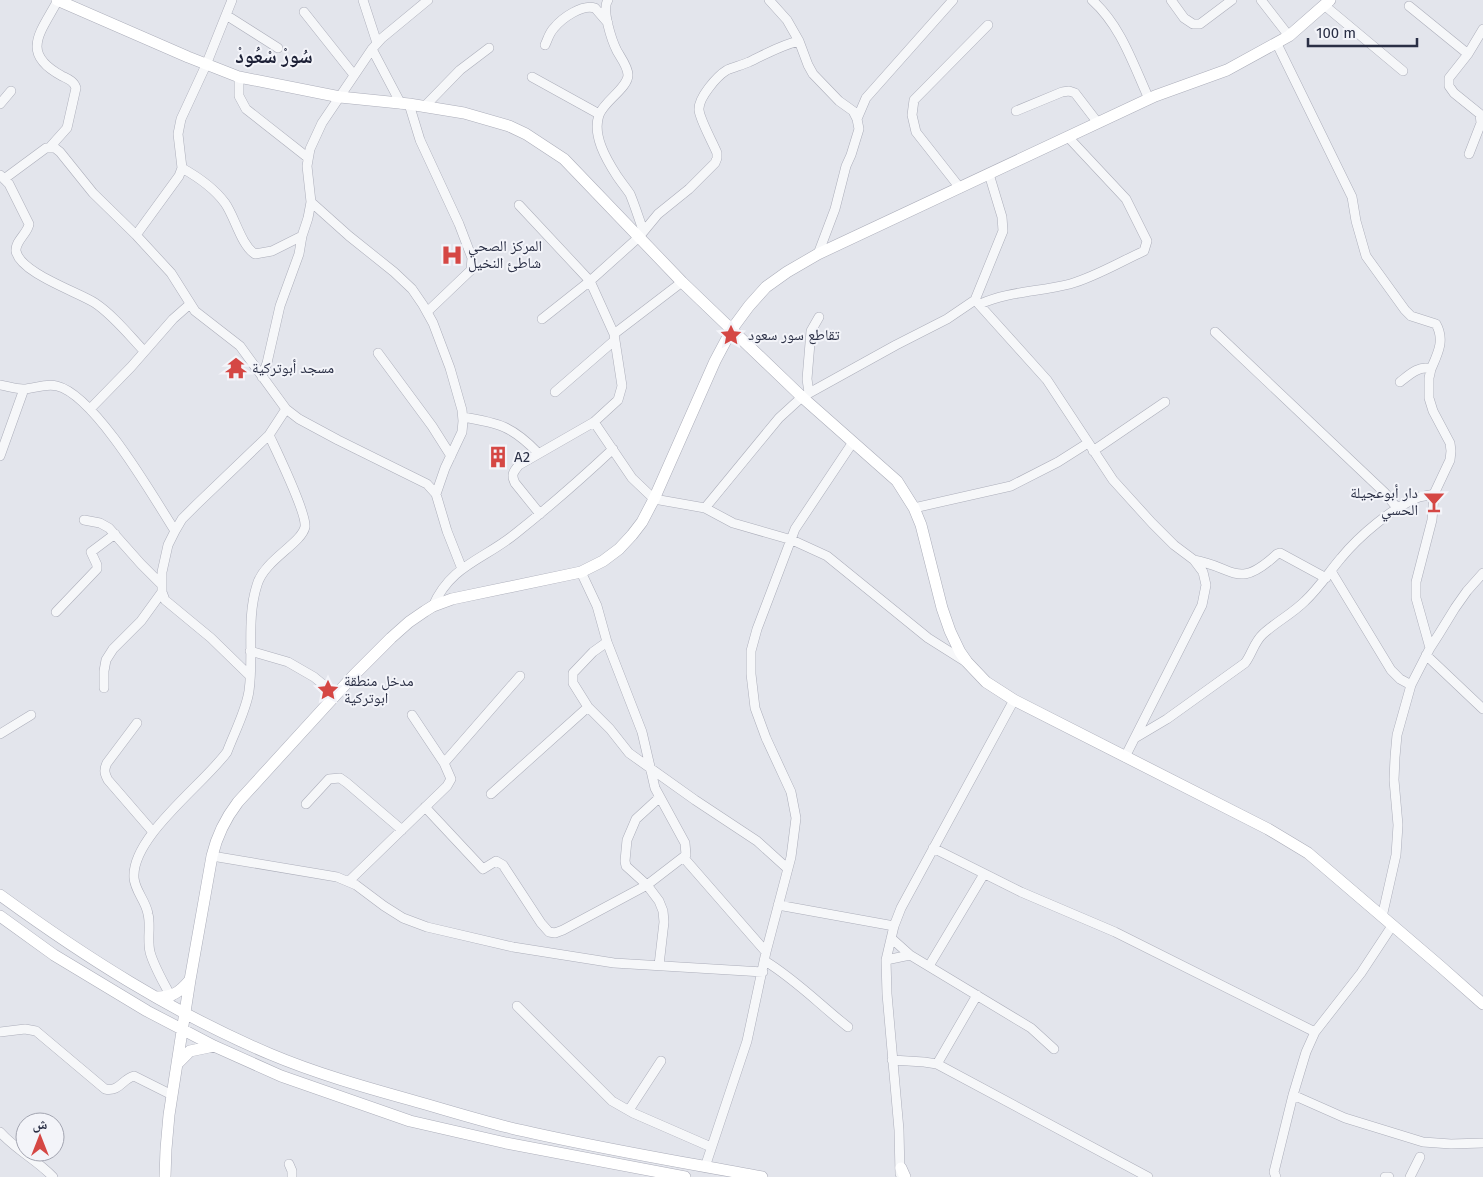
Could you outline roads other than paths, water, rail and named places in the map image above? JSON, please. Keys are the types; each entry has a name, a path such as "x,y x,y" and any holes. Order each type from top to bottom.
{"street":[{"path":"136,235 179,176 182,168 179,127 181,119 232,0"},
{"path":"363,0 375,46 405,104 459,224 472,258 471,270 427,312"},
{"path":"262,377 280,306 299,254 308,218 311,202 307,157 322,123 375,46 428,0"},
{"path":"608,0 605,8 613,42 627,69 628,75 623,86 599,114 597,131 611,166 630,194 641,233"},
{"path":"769,0 787,20 799,41 813,74 858,119"},
{"path":"818,254 835,209 844,172 859,129 858,119 866,98 953,0"},
{"path":"1092,0 1115,25 1149,99"},
{"path":"1171,0 1184,18 1193,24 1200,24 1232,0"},
{"path":"1261,0 1289,36"},
{"path":"144,351 95,303 41,275 26,264 16,251 17,246 29,228 29,224 10,184 2,177 50,147 67,128 76,88 73,82 45,65 40,59 36,48 40,33 63,1 239,77 340,96 464,113 508,126 526,134 564,159 641,233 682,282 897,481 914,508 926,544 942,608 950,630 967,662"},
{"path":"165,1177 172,1095 190,980 212,856 217,836 228,815 336,695 409,622 433,606 452,599 581,572 603,561 619,549 642,522 654,499 715,361 732,330 748,306 766,287 818,254 1149,99 1227,70 1289,36 1327,3 1403,71"},
{"path":"1409,6 1468,54"},
{"path":"545,46 549,34 555,26 584,7 595,8 608,23"},
{"path":"304,12 354,75"},
{"path":"226,15 278,48"},
{"path":"960,188 916,132 912,115 914,100 988,25"},
{"path":"1469,154 1481,123 1480,114 1454,93 1449,86 1449,78 1468,54 1483,29"},
{"path":"542,319 590,281 641,233 658,214 706,172 717,158 717,153 700,116 699,109 700,103 716,79 727,70 784,44 799,41"},
{"path":"1277,44 1352,197 1356,221 1366,256 1405,310 1411,316 1436,324 1441,333 1440,347 1429,378 1429,398 1433,411 1450,443 1451,451 1450,460 1434,494 1432,520 1416,582 1416,598 1428,651 1483,709"},
{"path":"424,107 460,70 489,48"},
{"path":"239,77 239,96 246,109 307,157"},
{"path":"532,77 599,114"},
{"path":"0,104 10,91"},
{"path":"1016,111 1062,92 1069,91 1075,93 1098,123"},
{"path":"705,508 779,418 806,395 977,302 1015,292 1071,283 1144,251 1147,242 1126,199 1068,137"},
{"path":"50,147 60,152 92,193 136,235 170,273 190,304 204,319 240,346 286,409 299,419 338,440 426,484 436,494 447,531 462,569"},
{"path":"182,168 210,186 225,203 247,245 255,254 272,251 302,236"},
{"path":"977,302 1003,231 1002,217 989,174"},
{"path":"311,202 394,272 412,290 433,323 450,368 463,416 462,432 436,494"},
{"path":"519,206 590,281 614,337 621,373 621,393 618,400 594,422 538,453 518,466 513,473 513,478 540,514"},
{"path":"555,392 614,337 682,282"},
{"path":"977,302 1048,380 1090,447 1114,480 1152,523 1174,545 1194,560 1203,572 1206,586 1202,605 1125,757"},
{"path":"90,409 173,319 190,304"},
{"path":"806,395 810,330 819,317"},
{"path":"1215,332 1385,493 1398,509"},
{"path":"378,353 432,426 451,456"},
{"path":"1400,382 1419,369 1431,369"},
{"path":"0,385 24,389 57,386 68,391 90,409 115,439 174,531"},
{"path":"0,456 24,389"},
{"path":"914,508 1011,486 1090,447 1166,402"},
{"path":"250,675 211,638 165,600 162,589 162,572 168,545 174,531 182,520 269,435 286,409"},
{"path":"463,416 513,430 538,453"},
{"path":"594,422 632,478 654,499 705,508 733,523 792,540 827,556 928,638 967,662 986,682 1014,700 1268,829 1308,853 1483,1004"},
{"path":"170,997 150,951 148,912 134,877 142,851 153,832 227,752 249,692 251,630 257,584 263,572 274,559 296,540 305,526 304,518 290,480 269,435"},
{"path":"705,1167 747,1041 788,869 796,818 795,804 786,776 766,738 755,708 751,685 751,651 757,630 800,522 854,442"},
{"path":"433,606 449,580 462,569 513,536 613,449"},
{"path":"1135,738 1167,719 1245,663 1250,656 1253,646 1262,635 1305,601 1329,575 1343,556 1365,534 1398,509 1420,497 1434,494"},
{"path":"84,520 100,523 109,528 162,589"},
{"path":"56,612 96,569 97,566 91,552 115,534"},
{"path":"1194,560 1210,562 1238,575 1255,570 1280,553 1329,575 1391,670 1400,679 1411,685"},
{"path":"425,807 483,869 496,861 503,865 541,923 549,932 555,933 563,930 647,885 684,858 687,850 685,843 654,788 642,732 607,642 597,606 581,572"},
{"path":"1382,917 1396,855 1398,825 1394,780 1395,757 1398,736 1411,685 1428,651 1466,591 1483,573"},
{"path":"104,688 106,660 141,621 162,589"},
{"path":"607,642 573,673 572,683 588,707 610,729 628,753 757,841 788,869"},
{"path":"250,651 288,662 314,677 336,695"},
{"path":"444,763 520,676"},
{"path":"901,1175 887,994 886,960 891,938 901,908 1014,700"},
{"path":"491,794 588,707"},
{"path":"0,734 31,715"},
{"path":"349,881 451,780 444,763 412,715"},
{"path":"137,723 108,763 104,773 153,832"},
{"path":"306,804 329,779 340,778 402,830"},
{"path":"659,965 664,922 663,911 659,901 647,885 626,866 625,853 627,840 636,819 660,797"},
{"path":"933,848 1021,892 1115,932 1315,1032"},
{"path":"212,856 316,872 349,881 403,918 427,927 522,949 614,963 763,972"},
{"path":"684,858 766,957 848,1027"},
{"path":"929,966 984,874"},
{"path":"0,895 130,983 185,1015 272,1055 364,1087 506,1127 762,1177"},
{"path":"778,905 894,926"},
{"path":"0,916 54,954 147,1011 214,1046 282,1076 410,1120 506,1144 685,1177"},
{"path":"1276,1177 1274,1172 1293,1096 1306,1052 1315,1032 1356,979 1392,926"},
{"path":"891,938 910,955 1031,1028 1054,1049"},
{"path":"886,960 910,955"},
{"path":"156,997 170,997 181,990 190,980"},
{"path":"937,1064 977,995"},
{"path":"517,1006 607,1096 629,1110 711,1147"},
{"path":"0,1032 25,1029 36,1031 105,1089 115,1090 130,1077 134,1076 172,1095"},
{"path":"177,1064 190,1051 214,1046"},
{"path":"892,1060 937,1064 1148,1177"},
{"path":"629,1110 661,1061"},
{"path":"1293,1096 1345,1118 1423,1142 1483,1143"},
{"path":"0,1132 16,1148 31,1157 53,1177"},
{"path":"159,1177 166,1149"},
{"path":"1410,1177 1420,1157"},
{"path":"289,1164 292,1177"}],"place":[{"name":"المركز الصحي شاطئ النخيل","path":"452,255"},
{"name":"تقاطع سور سعود","path":"731,335"},
{"name":"مسجد أبوتركية","path":"236,368"},
{"name":"A2","path":"498,457"},
{"name":"دار أبوعجيلة الحسي","path":"1434,502"},
{"name":"مدخل منطقة ابوتركية","path":"328,690"}],"district":[{"name":"سُورْ سْعُودْ","path":"274,56"}]}
